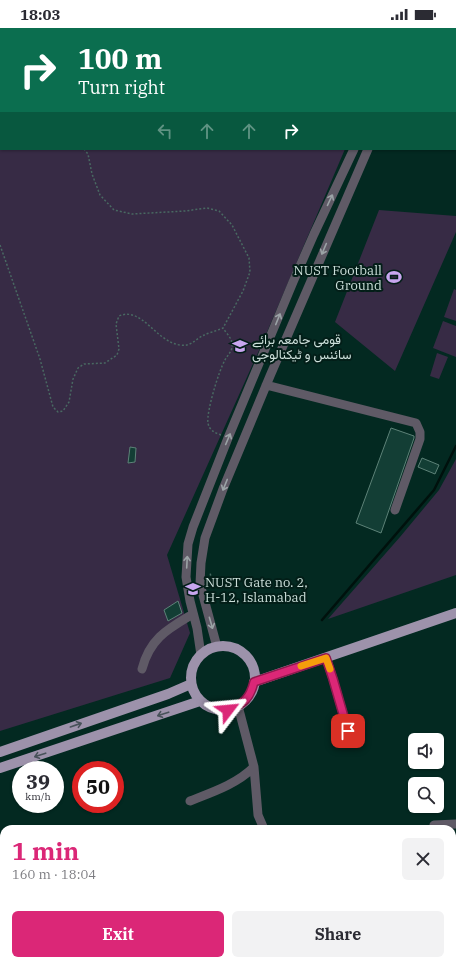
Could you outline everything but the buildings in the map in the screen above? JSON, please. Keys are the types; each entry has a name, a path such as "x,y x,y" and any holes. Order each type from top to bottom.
{"main road":[{"path":"254,682 456,613"},
{"path":"217,647 233,648 246,656 254,672 252,692 246,700 238,706 228,710 218,710 209,707 200,701 194,693 191,684 191,674 194,664 201,655 208,650 217,647"},
{"path":"0,752 191,684"},
{"path":"0,768 200,701"}],"street":[{"path":"201,655 186,577 188,544 193,527 228,438 314,234 354,150"},
{"path":"217,647 201,588 200,563 205,538 223,489 268,380 368,150"},
{"path":"257,371 268,380 416,423 420,432 420,439 395,510"},
{"path":"142,669 149,649 158,638 174,625 193,614"},
{"path":"326,658 348,731"},
{"path":"238,706 254,767 258,815 262,825"},
{"path":"190,801 212,793 245,776 254,767"},
{"path":"434,825 456,824"}],"path":[{"path":"0,245 40,358 53,407 58,412 63,411 69,402 73,379 78,368 84,364 105,363 117,355 119,349 116,324 119,316 125,313 133,314 145,322 158,334 178,345 185,345 195,342 202,336 222,328 243,291 250,272 249,258 232,225 219,211 207,208 185,211 132,214 114,210 100,195 92,174 88,154 85,150"},
{"path":"222,328 232,341 232,347 230,354 224,360 211,399 208,424 211,430 228,438"},
{"path":"201,588 212,584 209,571"}],"shaded area":[{"path":"0,150 345,150 261,346 167,555 190,633 170,678 0,731"},
{"name":"NUST Football Ground","path":"379,210 456,216 456,232 395,371 335,322"},
{"path":"454,289 456,290 456,321 444,317"},
{"path":"443,321 456,326 456,357 433,348"},
{"path":"437,353 448,357 439,379 430,376"},
{"path":"456,459 456,575 328,619 439,490"}],"waterway":[{"path":"322,620 434,490 456,446"}],"slow traffic":[{"path":"301,666 326,658 330,669"}],"place":[{"name":"NUST Football Ground","path":"394,277"},
{"name":"قومی جامعہ برائے سائنس و ٹیکنالوجی","path":"240,346"},
{"name":"NUST Gate no. 2, H-12, Islamabad","path":"193,589"}],"route":[{"path":"228,710 238,706 246,700 252,692 254,682 326,658 348,731"}]}
